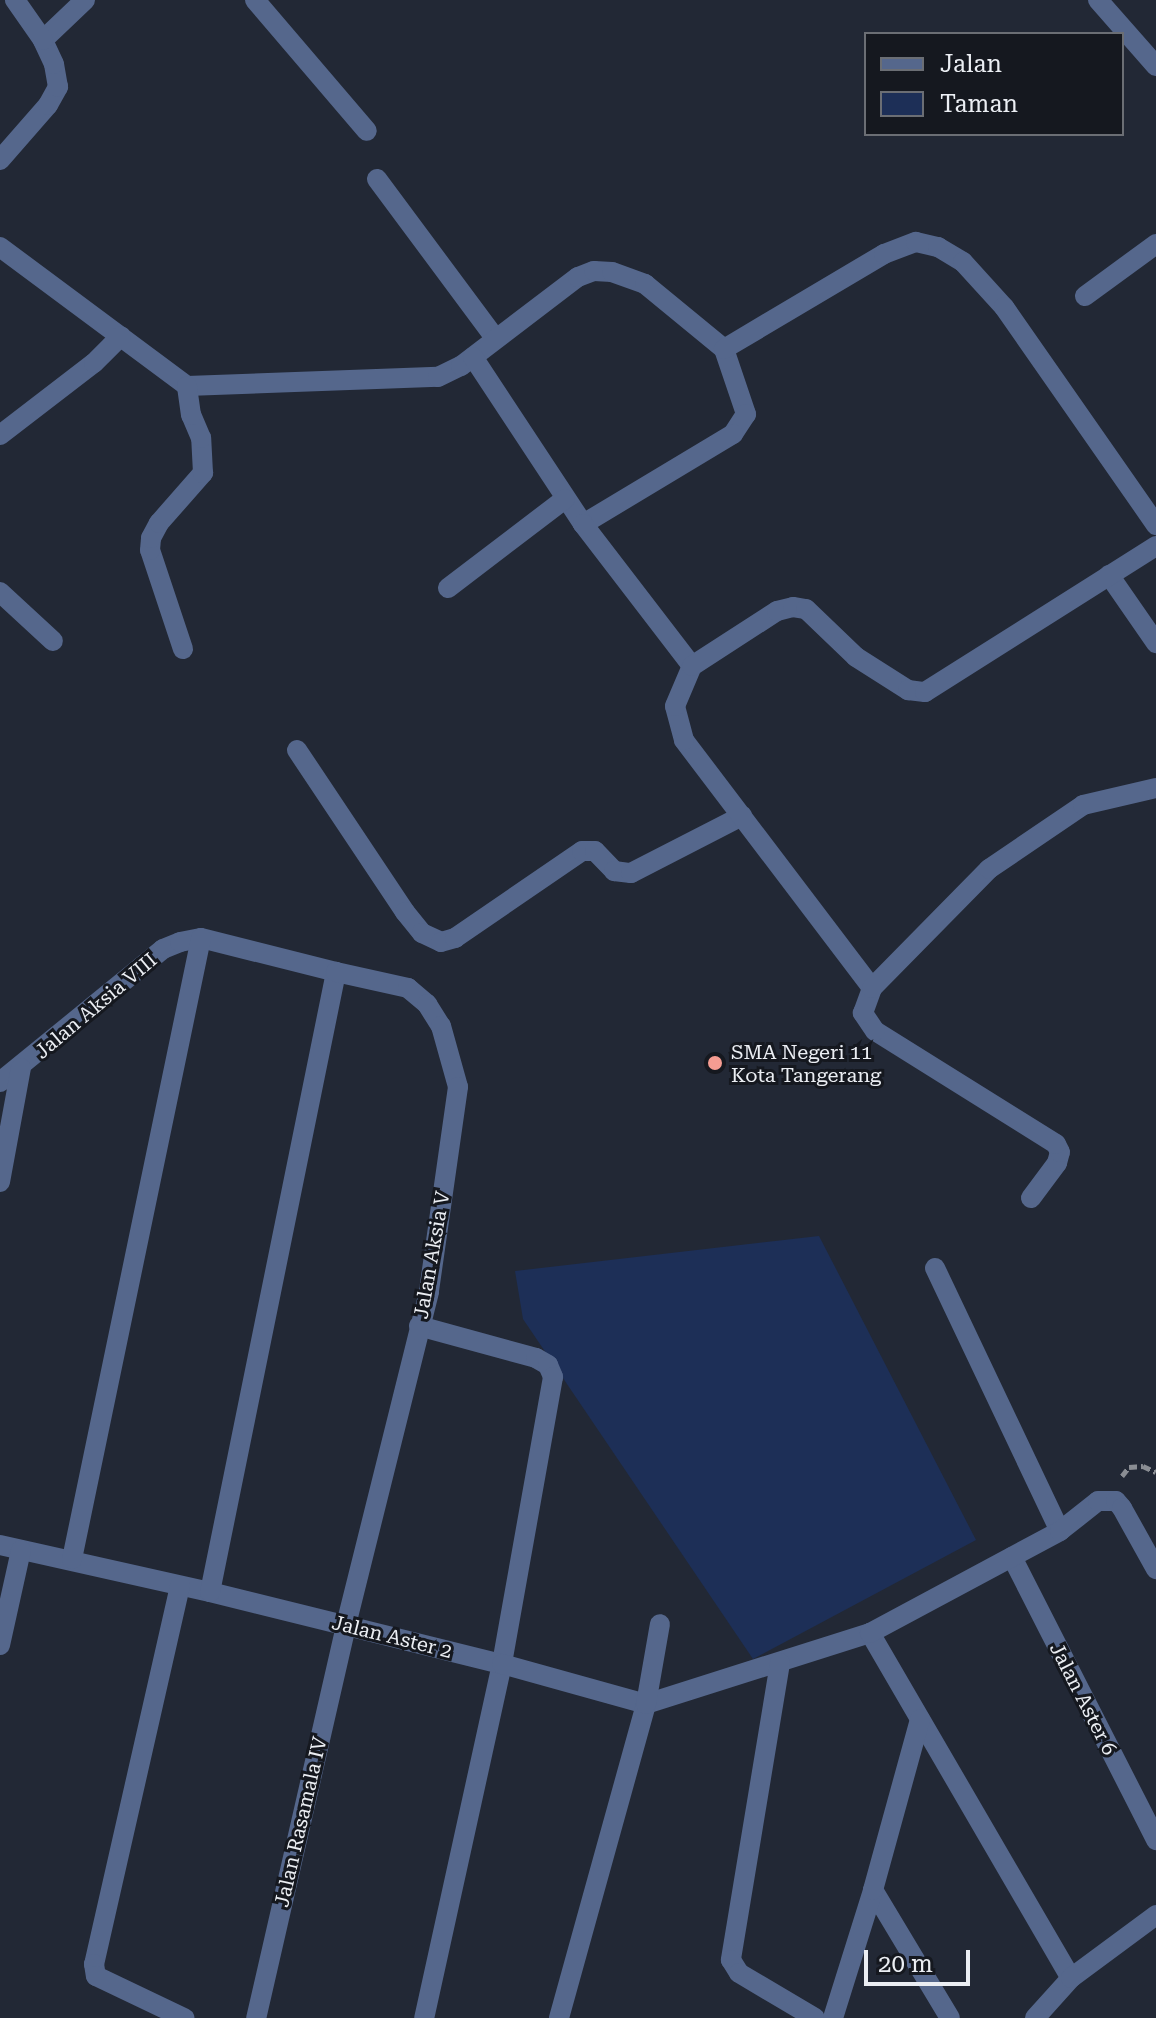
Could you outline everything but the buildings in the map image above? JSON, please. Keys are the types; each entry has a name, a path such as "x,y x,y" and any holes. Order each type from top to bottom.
{"street":[{"path":"0,160 48,105 58,87 54,64 43,40 15,0"},
{"path":"43,40 85,0"},
{"path":"255,0 367,131"},
{"path":"1098,0 1156,66"},
{"path":"377,179 496,339"},
{"path":"724,349 884,254 916,242 938,247 963,262 1004,307 1156,525"},
{"path":"1085,296 1156,244"},
{"path":"0,247 187,386 438,377 451,373 578,277 594,271 612,272 645,284 724,349 746,414 733,434 583,524"},
{"path":"0,435 94,363 121,336"},
{"path":"473,357 565,499 692,666"},
{"path":"183,649 150,550 151,538 203,473 201,438 191,415 187,386"},
{"path":"448,588 565,499"},
{"path":"872,988 684,740 675,706 692,666 777,611 793,607 806,609 856,657 908,690 925,692 1156,546"},
{"path":"1109,575 1156,643"},
{"path":"0,592 53,641"},
{"path":"297,750 405,912 422,933 441,942 455,938 582,851 595,851 614,871 631,873 742,816"},
{"path":"1031,1198 1057,1163 1060,1152 1056,1144 875,1031 863,1013 872,988 989,869 1061,817 1083,805 1156,788"},
{"path":"72,1559 201,938 336,972 210,1592"},
{"name":"Jalan Aksia VIII","path":"0,1082 21,1068 163,949 201,938"},
{"name":"Jalan Aksia V","path":"336,972 408,988 427,1004 441,1026 458,1087 429,1292 346,1626"},
{"path":"0,1182 21,1068"},
{"path":"935,1268 1060,1531"},
{"path":"419,1326 536,1358 548,1365 553,1377 502,1664 424,2018"},
{"path":"646,1704 870,1633 1060,1531 1098,1501 1116,1501 1156,1569"},
{"name":"Jalan Aster 2","path":"0,1545 210,1592 502,1664 646,1704"},
{"path":"0,1645 21,1550"},
{"name":"Jalan Aster 6","path":"1012,1557 1156,1840"},
{"path":"176,2015 96,1976 94,1964 180,1586"},
{"path":"559,2018 646,1704 660,1624"},
{"name":"Jalan Rasamala IV","path":"256,2018 346,1626"},
{"path":"870,1633 1071,1978"},
{"path":"780,1663 731,1960 739,1973 815,2018"},
{"path":"833,2018 873,1890 920,1719"},
{"path":"873,1890 950,2018"},
{"path":"1035,2018 1071,1978 1156,1915"}],"shaded area":[{"path":"0,0 1156,0 1156,2018 0,2018"}],"green space":[{"path":"819,1236 976,1540 753,1659 523,1319 515,1271"}],"place":[{"name":"SMA Negeri 11 Kota Tangerang","path":"715,1063"}]}
